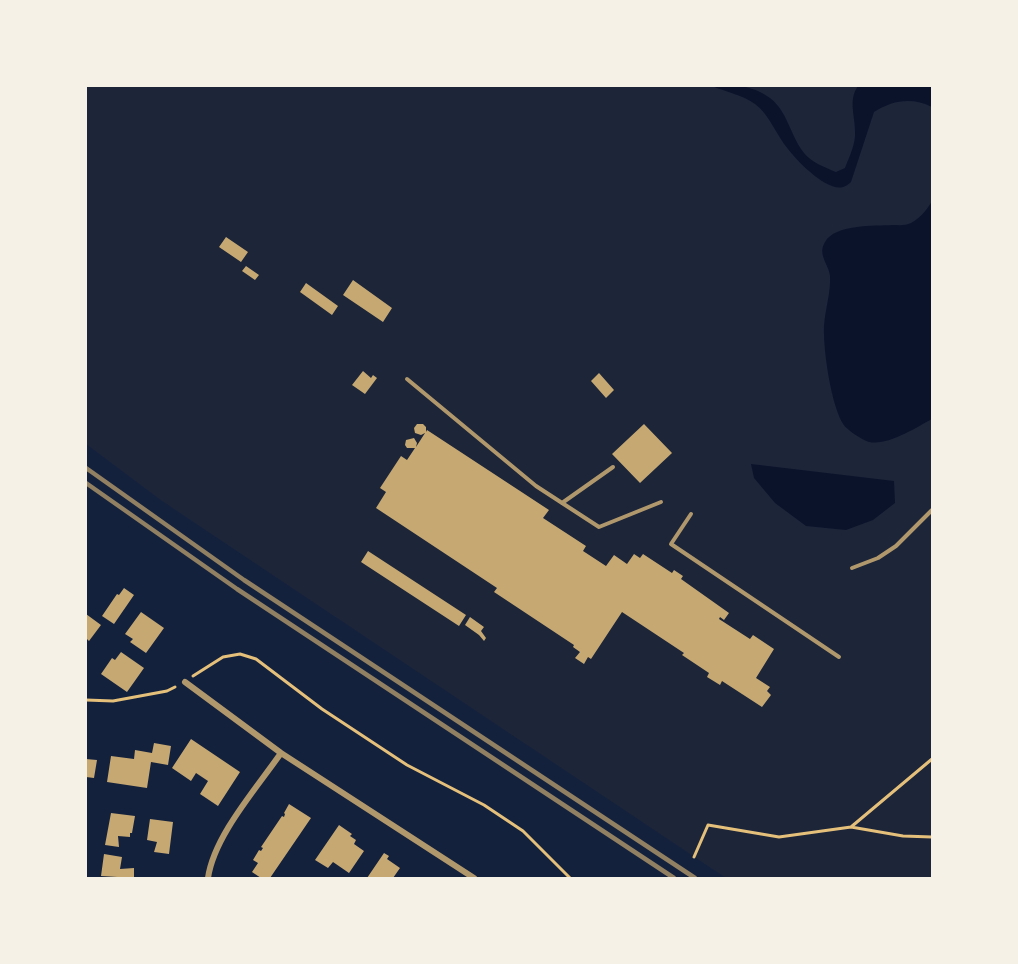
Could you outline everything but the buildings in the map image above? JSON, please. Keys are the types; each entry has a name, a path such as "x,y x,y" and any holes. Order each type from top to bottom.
{"street":[{"path":"184,682 280,753 474,879"},
{"path":"207,879 214,852 280,753"}],"lane":[{"path":"407,379 536,486 598,527 661,502"},
{"path":"562,503 613,467"},
{"path":"852,568 878,558 896,546 933,510"},
{"path":"691,514 671,543 839,657"}],"path":[{"path":"86,700 113,701 167,691 223,657 240,654 256,659 322,709 407,765 484,805 523,831 570,879"},
{"path":"851,827 933,759"},
{"path":"694,857 708,825 779,837 851,827 903,836 933,837"}],"shaded area":[{"path":"86,86 932,86 932,878 726,878 162,501 86,444"},
{"path":"712,86 742,86 771,99 784,115 804,153 823,167 836,172 845,168 853,146 855,131 853,97 858,86 932,86 932,107 917,102 903,101 874,112 851,182 844,187 836,187 812,174 798,160 765,114 755,104"},
{"path":"932,201 932,419 893,439 869,442 843,424 831,391 824,336 830,276 822,251 823,247 830,236 846,229 911,223 928,208"},
{"path":"751,464 894,481 895,503 873,520 846,530 806,526 775,503 754,478"}],"railway":[{"path":"86,468 244,580 695,878"},
{"path":"86,483 237,589 674,878"}]}
